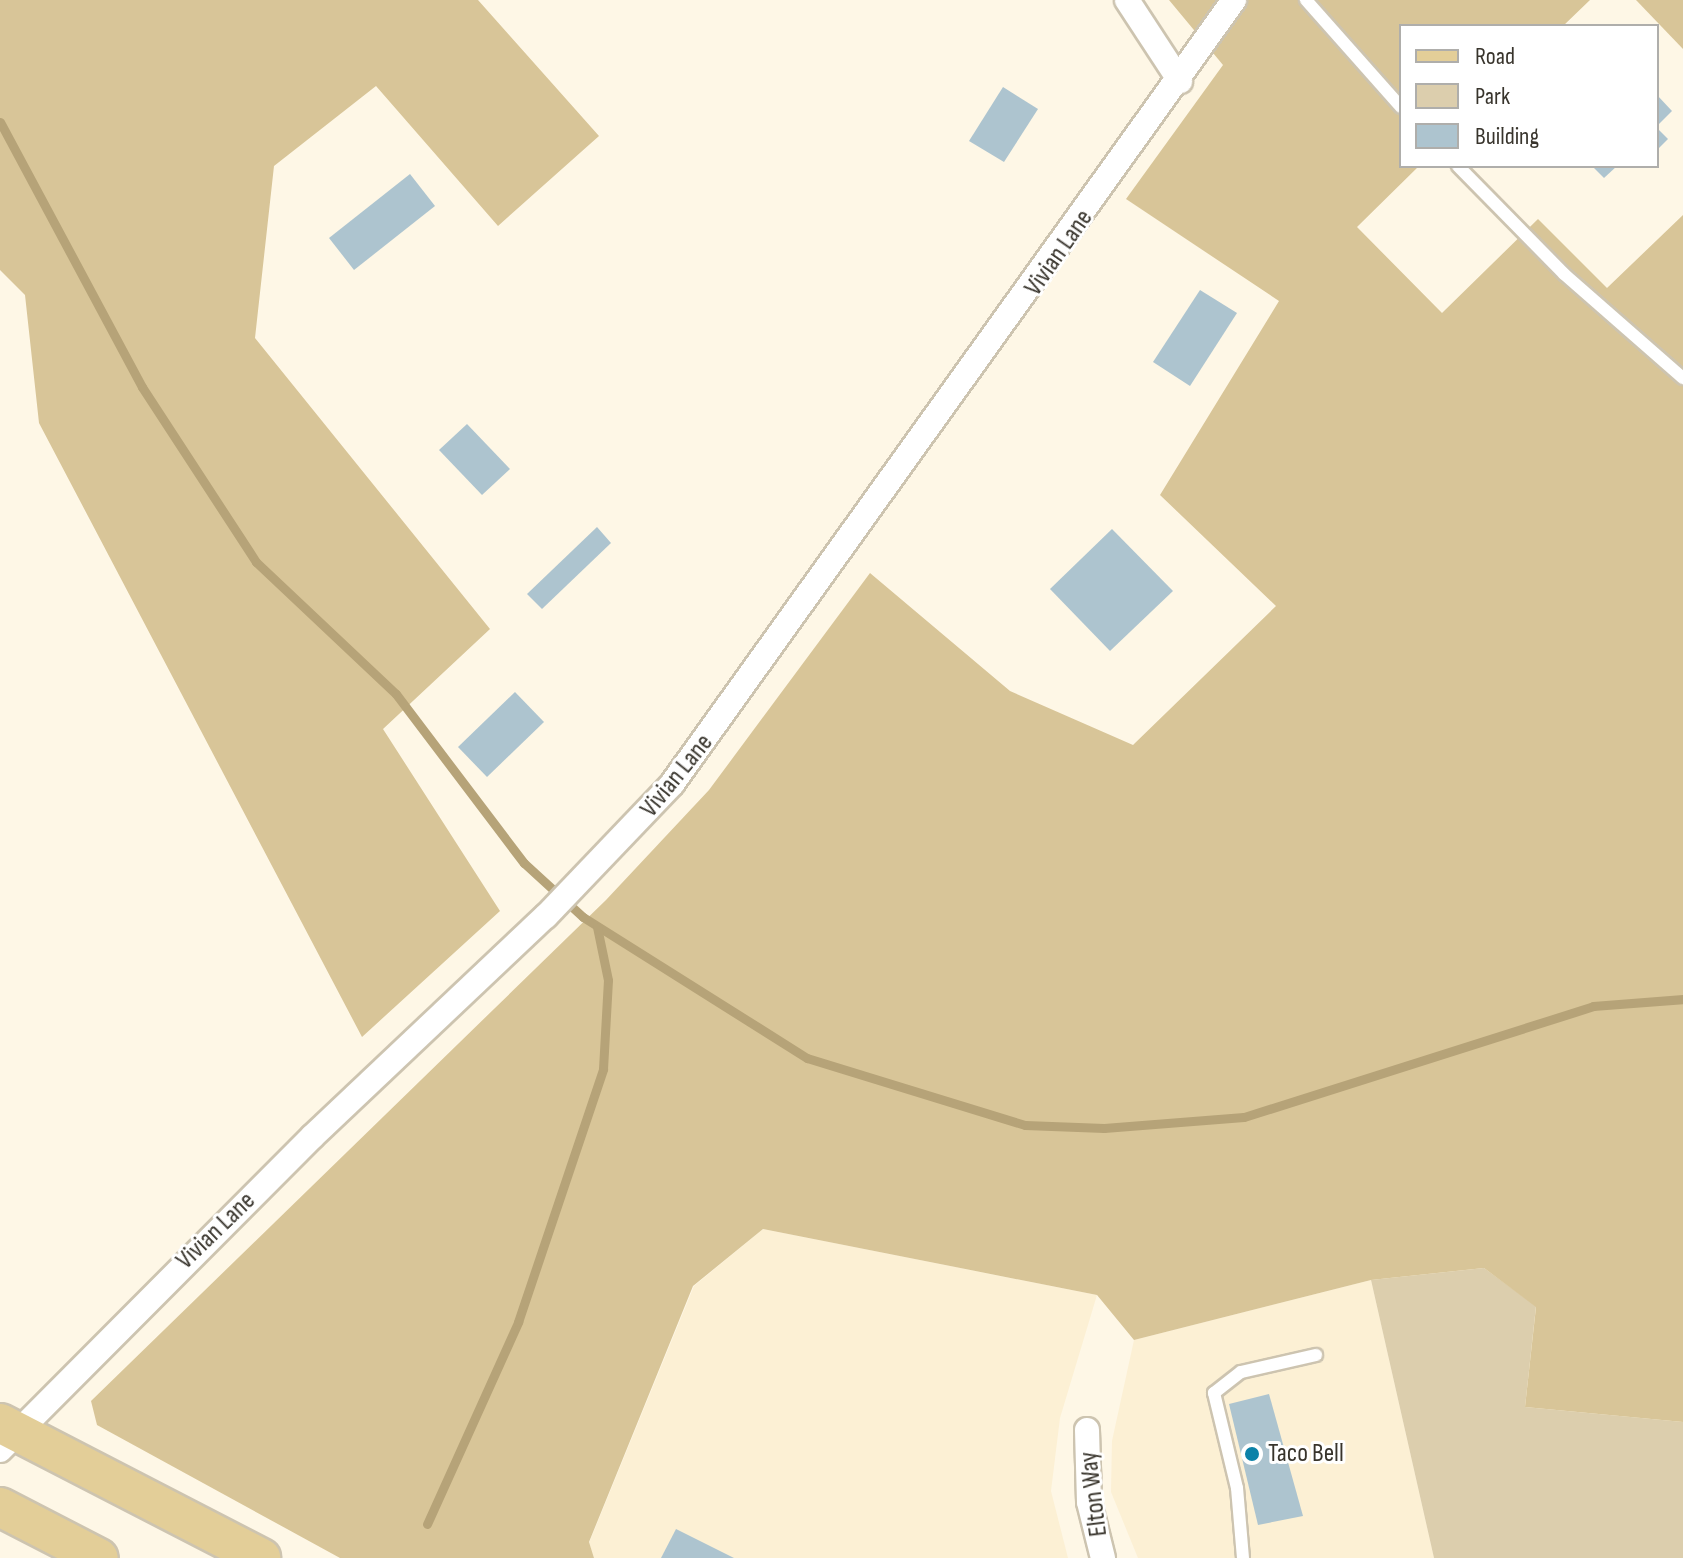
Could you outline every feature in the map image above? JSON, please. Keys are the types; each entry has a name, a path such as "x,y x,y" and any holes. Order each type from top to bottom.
{"main road":[{"path":"4,1434 261,1558"},
{"path":"0,1507 99,1558"}],"street":[{"path":"1127,0 1180,81"},
{"name":"Vivian Lane","path":"4,1434 640,821 698,753 1180,81 1234,0"},
{"name":"Elton Way","path":"1087,1430 1089,1502 1103,1558"}],"lane":[{"path":"1306,0 1399,105"},
{"path":"1460,168 1564,274 1683,378"},
{"path":"1243,1558 1237,1488 1214,1393 1241,1372 1316,1355"}],"shaded area":[{"path":"0,0 478,0 599,136 498,226 376,86 274,166 255,338 490,629 383,729 500,911 362,1037 39,423 25,295 0,270"},
{"path":"1169,0 1590,0 1565,24 1399,24 1399,168 1417,168 1357,227 1442,313 1538,219 1607,288 1683,215 1683,1422 1525,1407 1536,1307 1484,1268 1371,1280 1134,1340 1097,1295 763,1229 693,1286 589,1542 594,1558 340,1558 97,1425 91,1401 606,900 709,790 870,573 1010,691 1133,745 1276,606 1160,495 1279,301 1126,199 1223,65"},
{"path":"1636,0 1683,0 1683,49"},
{"path":"763,1229 1097,1295 1060,1418 1051,1491 1068,1558 594,1558 589,1543 694,1286"},
{"path":"1371,1280 1434,1558 1138,1558 1111,1492 1112,1441 1134,1340"}],"green space":[{"path":"1484,1268 1536,1306 1525,1407 1683,1422 1683,1558 1434,1558 1371,1280"}],"building":[{"path":"1003,87 1038,109 1004,162 969,141"},
{"path":"1659,97 1672,111 1659,124"},
{"path":"1659,130 1668,139 1659,148"},
{"path":"1594,168 1615,168 1604,178"},
{"path":"410,174 435,206 354,270 329,238"},
{"path":"1200,290 1237,313 1190,386 1153,362"},
{"path":"467,424 510,469 482,495 439,450"},
{"path":"597,527 611,543 542,609 527,594"},
{"path":"1112,529 1173,591 1110,651 1050,589"},
{"path":"515,692 544,722 487,777 458,747"},
{"path":"1269,1394 1303,1516 1258,1525 1229,1404"},
{"path":"676,1529 734,1558 661,1558"}],"waterway":[{"path":"0,122 142,387 256,562 396,694 524,863 583,917 807,1058 1025,1125 1104,1128 1244,1117 1593,1006 1683,999"},
{"path":"427,1524 518,1322 603,1069 608,980 597,927"}],"place":[{"name":"Taco Bell","path":"1252,1454"}]}
